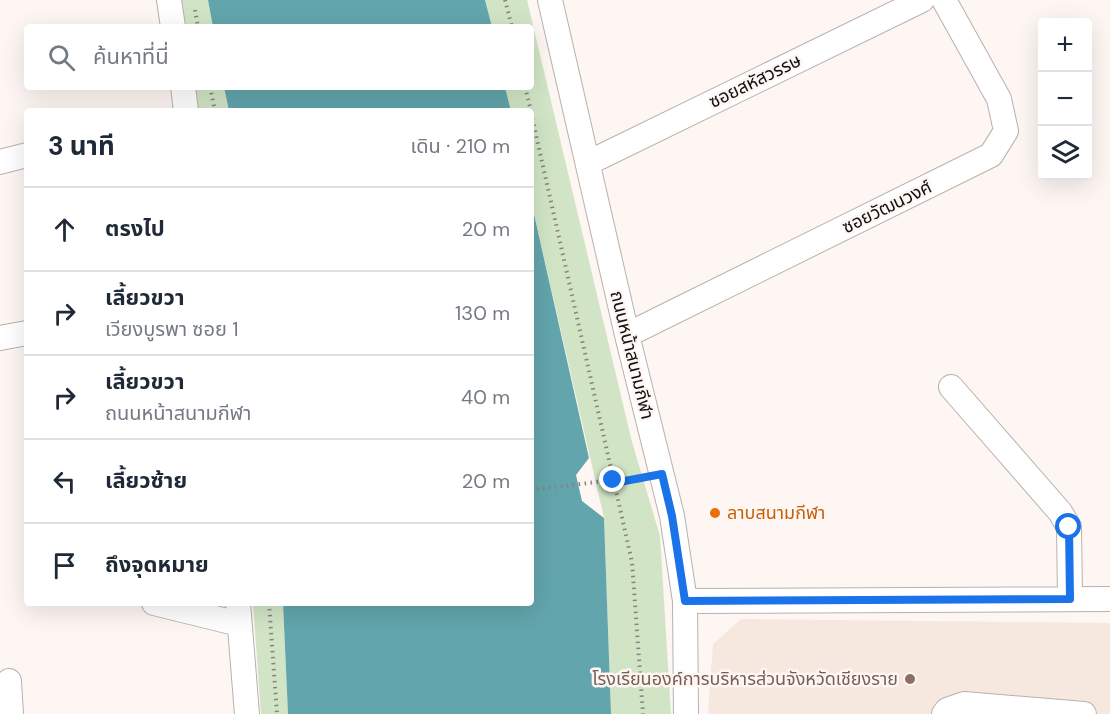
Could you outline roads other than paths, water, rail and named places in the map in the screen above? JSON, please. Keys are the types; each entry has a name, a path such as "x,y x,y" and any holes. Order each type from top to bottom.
{"street":[{"path":"169,0 173,24"},
{"name":"ถนนหน้าสนามกีฬา","path":"550,0 627,335 672,516 685,601 686,714"},
{"name":"ซอยสหัสวรรษ","path":"588,163 922,0"},
{"name":"ซอยวัฒนวงศ์","path":"627,335 991,155 1006,131 999,99 944,0"},
{"path":"183,90 186,108"},
{"path":"0,162 24,156"},
{"path":"0,338 24,334"},
{"path":"951,387 1060,512 1069,527 1070,599"},
{"path":"685,601 1110,599"},
{"path":"179,606 238,613 247,714"},
{"path":"9,681 11,714"},
{"path":"944,714 947,710 964,704 1084,714"}],"water":[{"path":"208,0 485,0 491,24 212,24"},
{"path":"225,90 506,90 510,108 228,108"},
{"path":"534,214 589,458 576,475 582,501 604,518 611,714 288,714 283,606 534,606"}],"place":[{"name":"ลาบสนามกีฬา","path":"715,513"},
{"name":"โรงเรียนองค์การบริหารส่วนจังหวัดเชียงราย","path":"910,679"}]}
